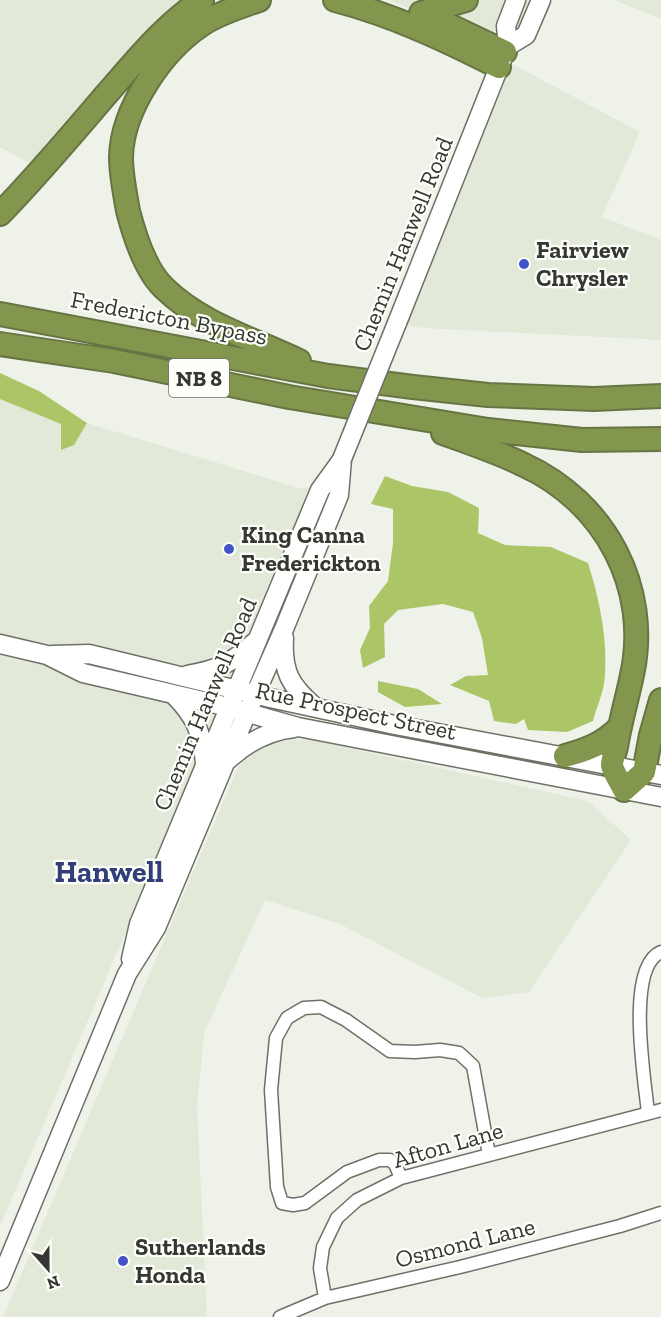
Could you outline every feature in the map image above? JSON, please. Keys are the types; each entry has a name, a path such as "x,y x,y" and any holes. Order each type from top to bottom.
{"highway":[{"path":"0,214 42,170 156,37 184,12 202,0"},
{"path":"260,0 232,9 202,24 180,41 155,68 127,123 121,154 122,183 133,233 163,287 191,309 225,329 282,353 328,376"},
{"path":"334,0 363,7 410,24 450,42 504,55"},
{"path":"388,0 421,13 504,55"},
{"path":"421,13 466,0"},
{"name":"Fredericton Bypass","path":"0,314 328,376"},
{"name":"NB 8","path":"0,344 114,361 289,397 488,430 582,440 661,440"},
{"name":"NB 8","path":"328,376 488,396 594,399 661,396"},
{"path":"397,416 526,465 570,495 592,515 614,546 627,577 635,610 638,641 612,765 624,790 652,773 661,700"},
{"path":"565,756 591,749 608,739 620,728"}],"main road":[{"name":"Chemin Hanwell Road","path":"0,1281 127,974 139,924 205,764 320,490 342,459 397,323 504,55 506,26 516,0"},
{"name":"Chemin Hanwell Road","path":"504,55 526,35 541,0"},
{"name":"Chemin Hanwell Road","path":"127,974 156,928 284,629 339,495 342,459"},
{"path":"284,629 283,656 289,679 299,694 317,708"},
{"path":"182,676 224,666 258,638"},
{"name":"Rue Prospect Street","path":"0,644 47,655 83,673 298,727 661,797"},
{"name":"Rue Prospect Street","path":"47,655 89,654 395,725 652,773"},
{"path":"173,694 187,708 197,725 203,741 205,764"},
{"path":"225,763 240,748 259,737 277,730 298,727"}],"street":[{"path":"648,1113 638,1026 646,968 656,954 661,952"},
{"path":"400,1178 395,1164 390,1160 379,1160 347,1172 305,1203 293,1205 282,1203 277,1187 271,1090 276,1038 287,1018 303,1008 321,1007 346,1020 390,1051 440,1050 459,1053 473,1066 489,1155"},
{"name":"Afton Lane","path":"326,1298 320,1268 324,1247 337,1218 357,1200 400,1178 661,1110"},
{"name":"Osmond Lane","path":"280,1317 326,1298 494,1258 620,1226 661,1213"}],"shaded area":[{"path":"0,0 202,0 42,170 0,147"},
{"path":"388,0 540,0 503,56 421,13"},
{"path":"614,0 661,0 661,19"},
{"path":"503,59 640,132 602,217 661,240 661,340 423,328 397,323"},
{"path":"0,399 61,424 61,450 74,445 87,423 299,488 316,487 0,1226"},
{"path":"294,739 312,740 588,801 631,840 529,992 482,998 340,924 265,900 204,1033 197,1107 207,1317 3,1317 238,767 248,756 261,748"}],"green space":[{"path":"0,373 39,391 87,423 74,445 61,450 61,424 0,399"},
{"path":"385,476 412,486 448,492 479,508 478,533 505,545 551,547 588,563 600,607 605,654 604,684 593,721 567,732 528,730 524,719 516,724 494,721 489,701 450,685 466,676 488,675 482,638 473,612 443,604 398,610 384,624 385,657 363,668 360,650 370,628 369,606 388,581 393,543 393,509 371,504"},
{"path":"378,681 418,689 442,704 405,707 378,692"}],"place":[{"name":"Fairview Chrysler","path":"524,264"},
{"name":"King Canna Frederickton","path":"229,549"},
{"name":"Sutherlands Honda","path":"123,1261"}],"district":[{"name":"Hanwell","path":"109,872"}]}
